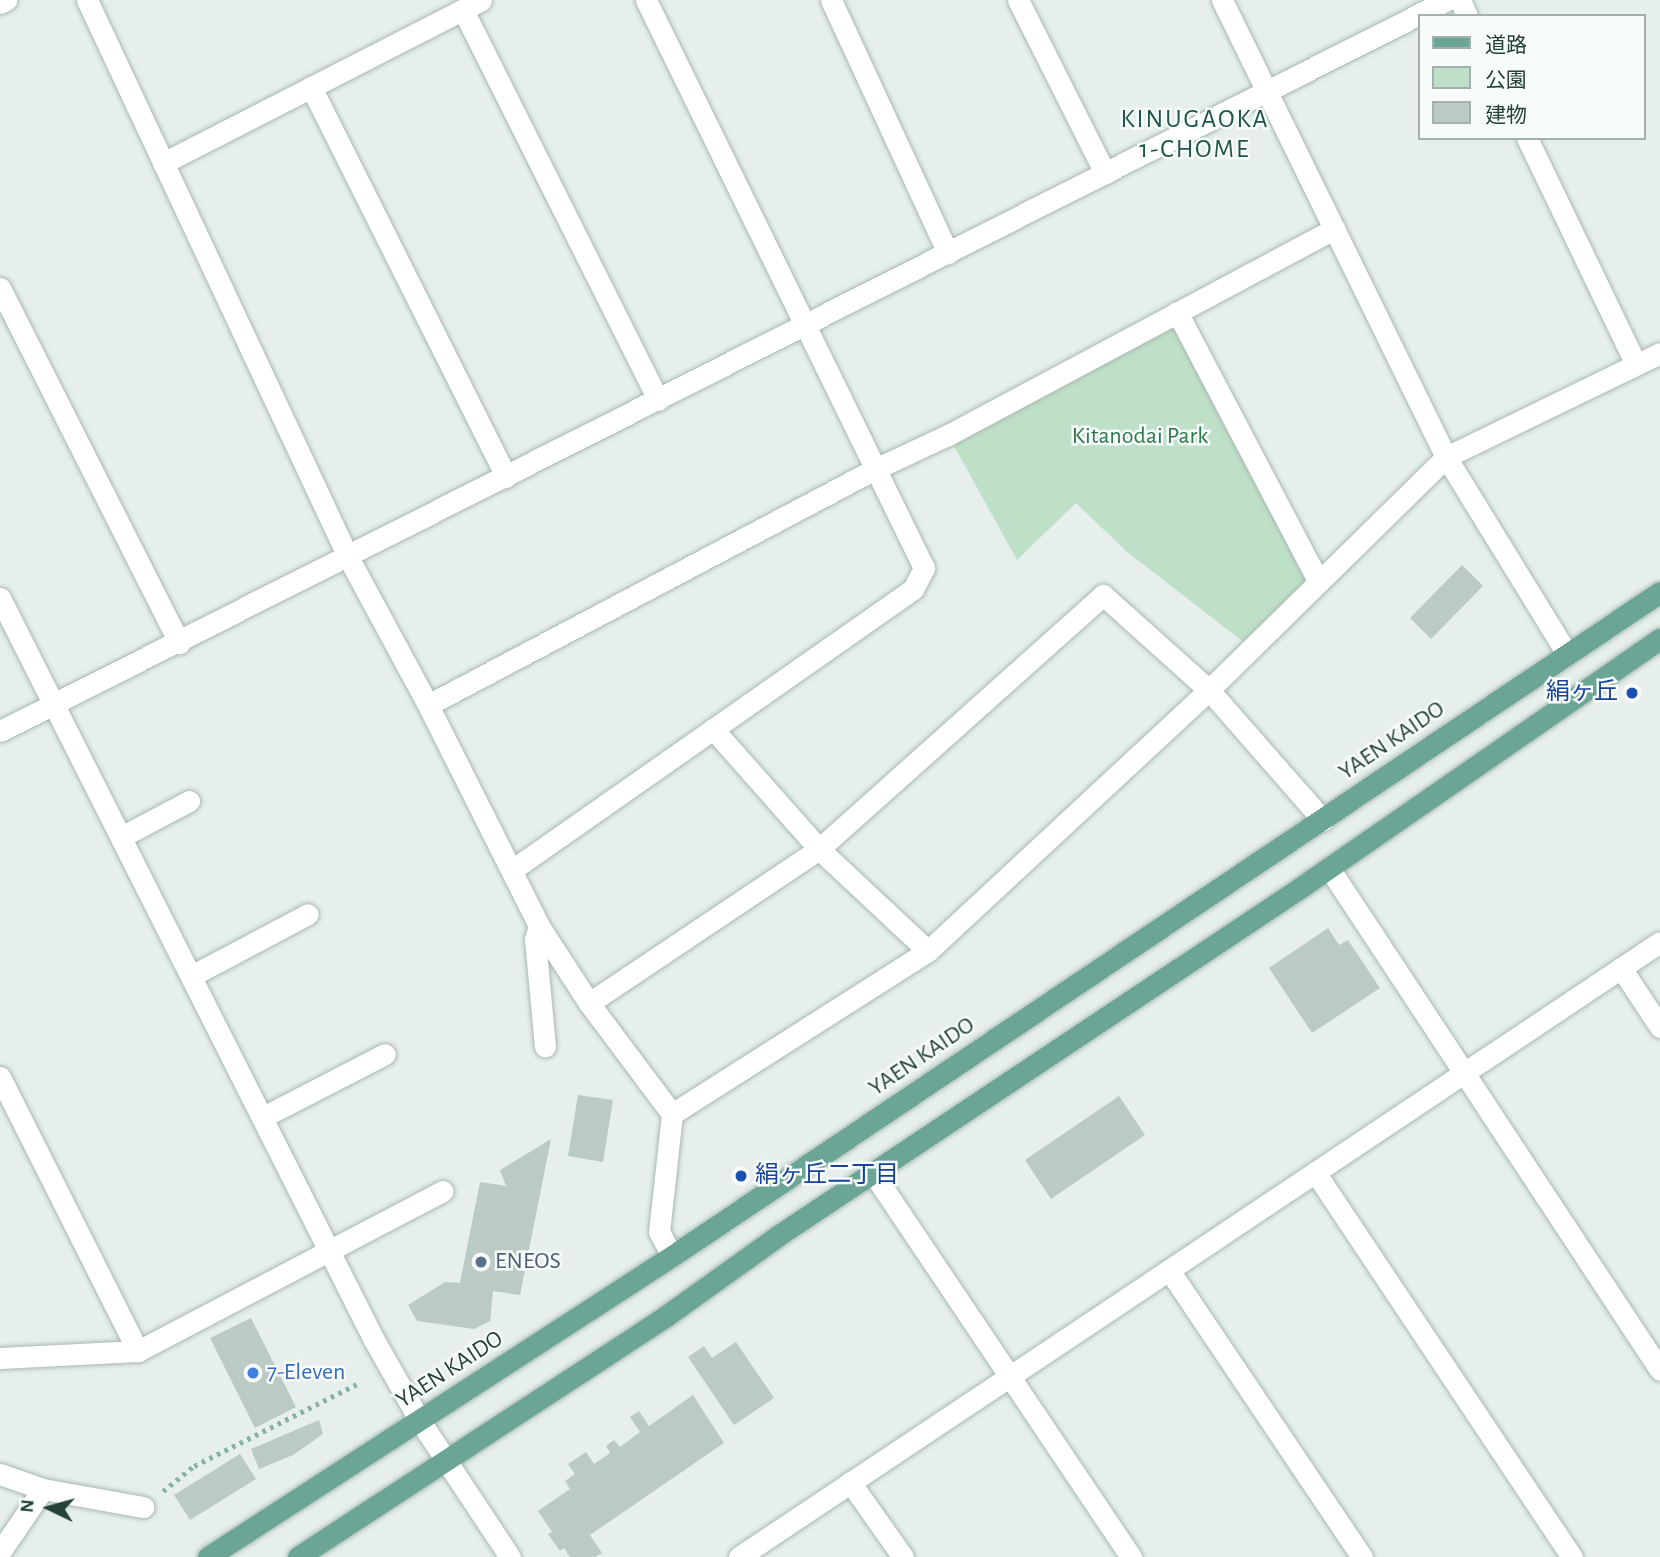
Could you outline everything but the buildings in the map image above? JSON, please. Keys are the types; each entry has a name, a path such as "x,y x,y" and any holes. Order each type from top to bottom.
{"main road":[{"name":"YAEN KAIDO","path":"208,1557 420,1422 672,1256 1660,592"},
{"path":"298,1557 666,1317 873,1173 1329,868 1660,639"}],"street":[{"path":"0,3 6,0"},
{"path":"86,0 348,557 428,705 539,926 589,1003 672,1114 659,1232 672,1256"},
{"path":"512,870 913,589 924,568 646,0"},
{"path":"831,0 948,253"},
{"path":"1018,0 1105,173"},
{"path":"1222,0 1446,457 1567,654"},
{"path":"1419,14 1447,0"},
{"path":"163,163 472,5 658,400"},
{"path":"0,731 179,643 1418,15"},
{"path":"311,87 506,477"},
{"path":"1528,140 1636,364"},
{"path":"428,705 875,470 948,435 1334,229"},
{"path":"0,288 179,643"},
{"path":"1177,312 1318,581"},
{"path":"672,1114 928,951 1209,690 1446,457 1660,352"},
{"path":"589,1003 819,849 1103,595 1209,690 1323,820"},
{"path":"0,598 374,1340 420,1422 510,1557"},
{"path":"713,729 819,849 928,951"},
{"path":"121,836 189,801"},
{"path":"1329,868 1660,1370"},
{"path":"191,976 308,914"},
{"path":"539,926 535,939 545,1047"},
{"path":"739,1557 1660,942"},
{"path":"1621,968 1660,1027"},
{"path":"263,1117 384,1054"},
{"path":"0,1077 138,1351"},
{"path":"1315,1172 1572,1557"},
{"path":"873,1173 1131,1557"},
{"path":"0,1358 138,1351 443,1192"},
{"path":"1169,1269 1362,1557"},
{"path":"0,1474 43,1489 143,1507"},
{"path":"850,1482 903,1557"},
{"path":"0,1552 43,1489"}],"path":[{"path":"143,1507 194,1466 357,1384"}],"green space":[{"name":"Kitanodai Park","path":"1177,312 1318,581 1250,647 1126,551 1076,503 1017,560 948,435"}],"place":[{"name":"絹ヶ丘","path":"1632,693"},
{"name":"絹ヶ丘二丁目","path":"741,1176"},
{"name":"ENEOS","path":"481,1262"},
{"name":"7-Eleven","path":"253,1373"}],"district":[{"name":"KINUGAOKA 1-CHOME","path":"1195,135"}]}
